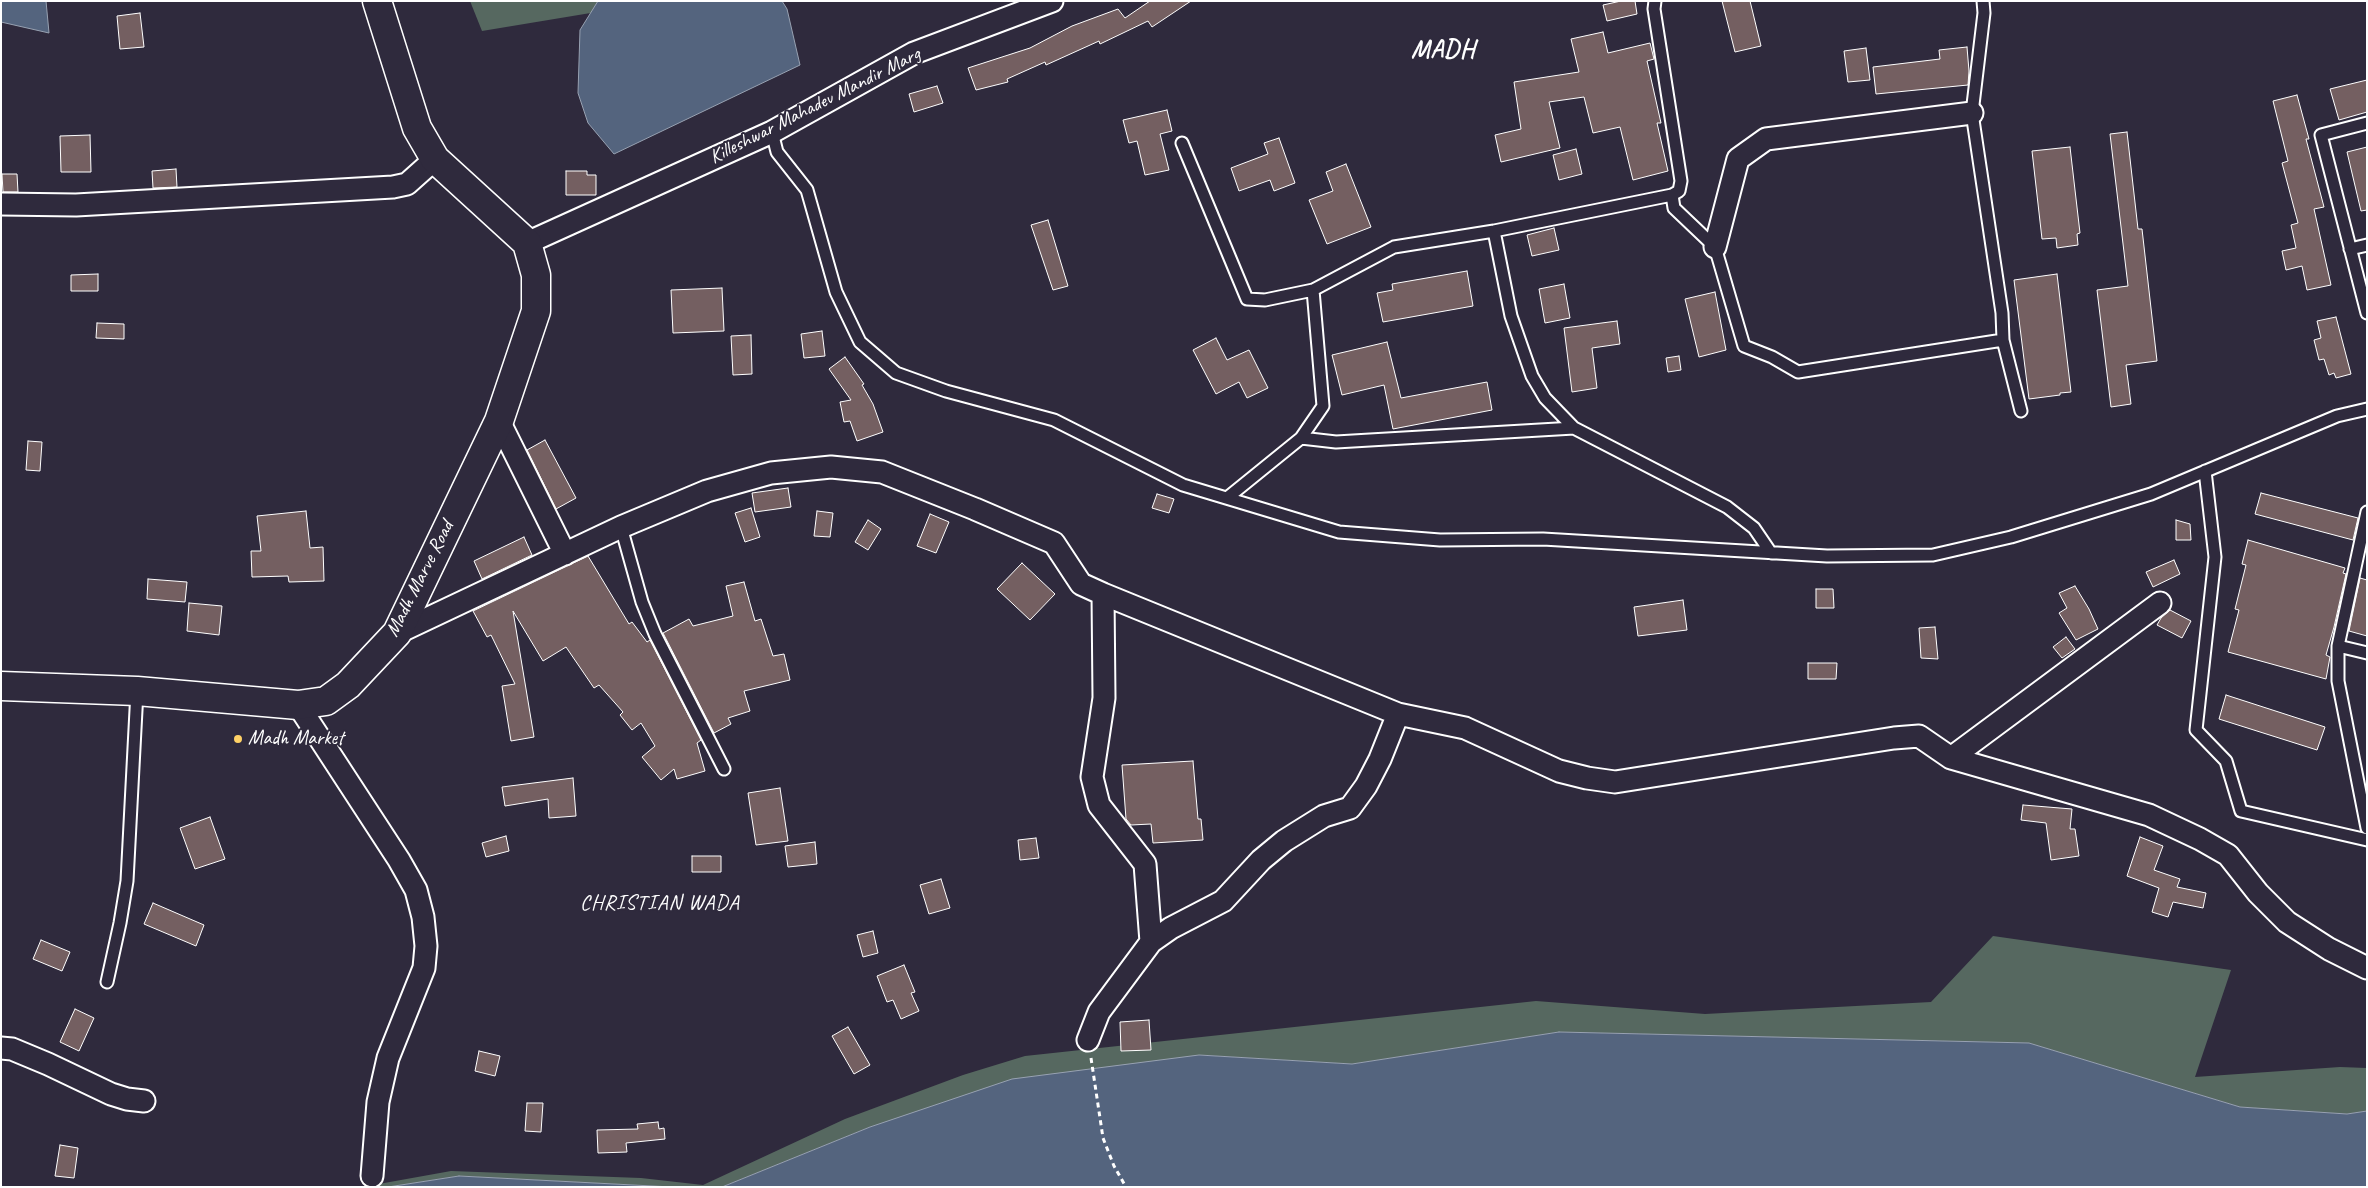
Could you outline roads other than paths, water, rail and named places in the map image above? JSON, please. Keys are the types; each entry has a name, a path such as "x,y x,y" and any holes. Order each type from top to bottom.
{"street":[{"path":"378,1 417,128 435,159 527,243"},
{"name":"Killeshwar Mahadev Mandir Marg","path":"527,243 772,132 914,53 1052,1"},
{"path":"1715,246 1738,159 1766,139 1972,113"},
{"path":"1,204 86,204 393,187 407,184 435,159"},
{"name":"Madh Marve Road","path":"1,686 137,691 298,705 326,701 348,684 397,633 499,421 536,311 536,275 527,243"},
{"path":"499,421 565,554"},
{"path":"397,633 621,527 707,491 771,472 831,467 882,472 1054,543 1081,584 1103,594 1398,714 1465,728 1559,771 1615,782 1894,738 1918,736 1951,758 2149,815 2200,839 2228,855 2258,893 2287,922 2329,949 2367,968"},
{"path":"1103,594 1104,698 1092,777 1099,805 1145,864 1151,942"},
{"path":"1951,758 2160,603"},
{"path":"298,705 399,860 416,890 423,917 426,946 424,968 388,1058 378,1102 372,1176"},
{"path":"1088,1040 1099,1012 1151,942 1171,928 1223,901 1261,860 1284,842 1324,816 1350,808 1366,786 1380,759 1398,714"},
{"path":"1,1048 12,1049 48,1064 111,1094 127,1099 144,1101"}],"lane":[{"path":"1182,143 1247,299 1265,300 1313,290 1394,247 1494,231 1672,195 1679,191 1681,180 1655,19 1655,1"},
{"path":"1983,1 1984,13 1972,113 2002,313 2003,340 2021,411"},
{"path":"2367,122 2321,135 2367,313"},
{"path":"772,132 777,152 807,190 836,292 860,342 896,373 946,391 1054,420 1183,485 1339,532 1440,540 1543,539 1827,556 1934,555 2011,537 2151,494 2337,416 2367,410"},
{"path":"1672,195 1674,208 1715,246 1744,346 1772,357 1798,372 2003,340"},
{"path":"1494,231 1511,316 1532,376 1545,398 1574,428 1727,506 1754,528 1771,553"},
{"path":"2350,249 2367,245"},
{"path":"1227,498 1301,438 1323,406 1313,290"},
{"path":"1301,438 1336,442 1574,428"},
{"path":"2205,471 2215,557 2196,730 2226,761 2241,811 2367,840"},
{"path":"2367,512 2338,646 2338,681 2367,828"},
{"path":"621,527 642,602 655,634 724,769"},
{"path":"2338,646 2367,653"},
{"path":"107,982 127,881 137,691"}],"water":[{"path":"1,1 46,1 49,33 1,22"},
{"path":"598,1 782,1 787,9 800,65 614,154 588,123 578,93 580,30"},
{"path":"1559,1032 2029,1043 2240,1107 2347,1114 2367,1111 2367,1187 722,1187 870,1127 1012,1079 1199,1055 1352,1064"},
{"path":"459,1176 672,1187 388,1187"}],"place":[{"name":"Madh Market","path":"238,739"}],"district":[{"name":"MADH","path":"1443,50"},
{"name":"CHRISTIAN WADA","path":"660,903"}]}
